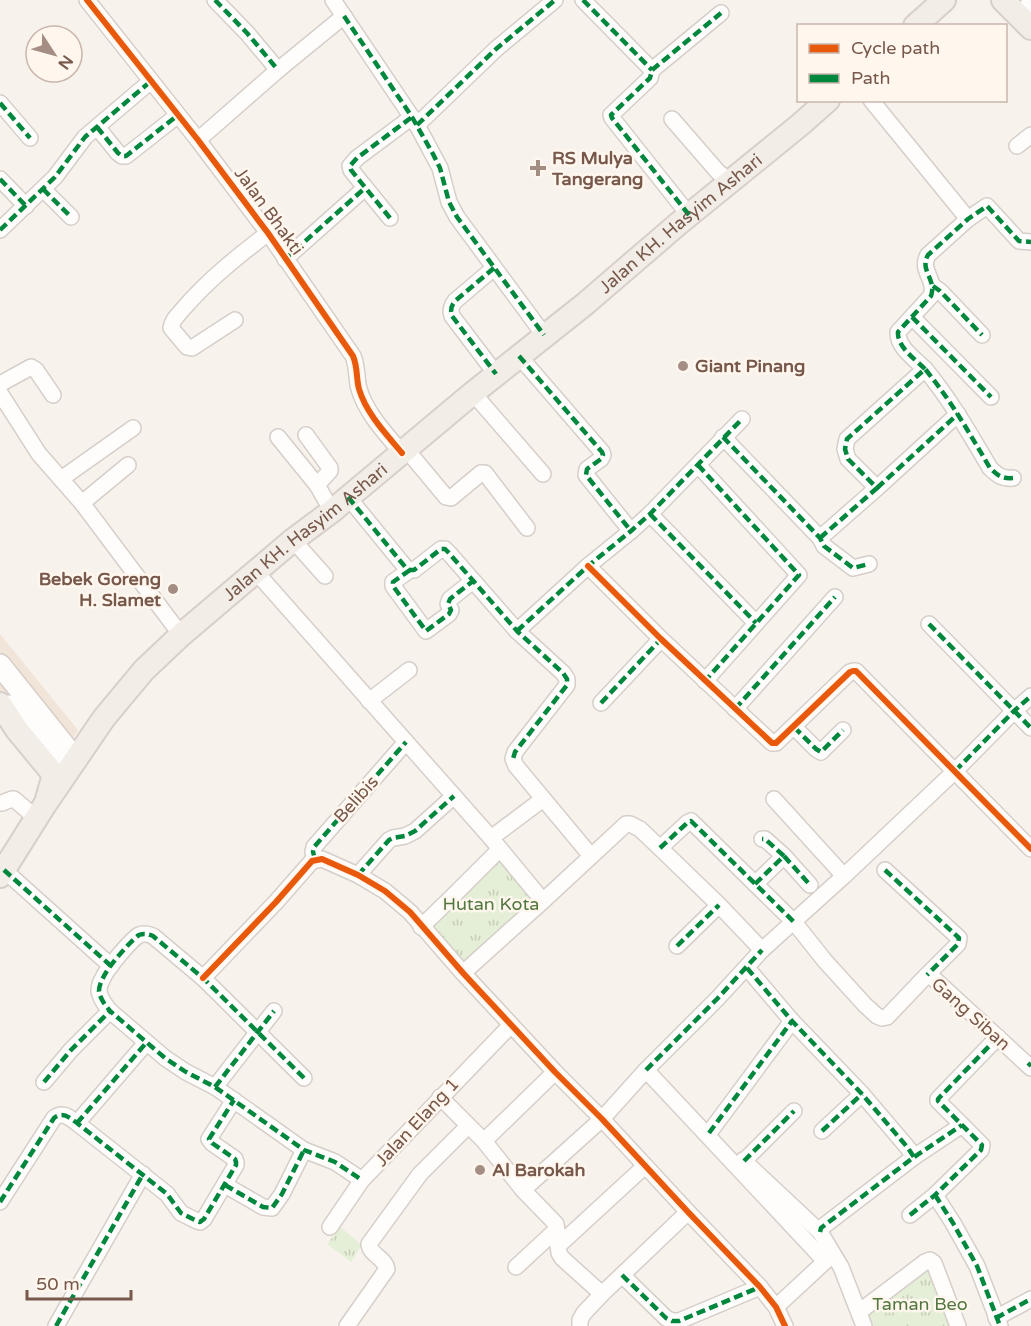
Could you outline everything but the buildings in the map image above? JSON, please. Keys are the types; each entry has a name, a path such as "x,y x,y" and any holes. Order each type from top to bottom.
{"main road":[{"path":"917,24 944,0"},
{"name":"Jalan KH. Hasyim Ashari","path":"2,873 40,812 113,707 144,670 181,635 293,540 585,304 826,102"},
{"path":"0,665 72,766"},
{"path":"0,697 72,766"},
{"path":"0,704 17,730 51,771 53,778 51,786 40,812"}],"street":[{"name":"Jalan Bhakti","path":"87,0 268,233 353,356 358,387 373,416 446,497 451,498 481,473 485,473 527,528"},
{"path":"215,0 278,70"},
{"path":"333,0 414,121 440,168 449,202 457,217 544,335"},
{"path":"390,218 351,170 350,166 353,161 414,121 555,0"},
{"path":"584,0 652,70"},
{"path":"689,215 612,118 612,113 650,78 652,70 721,13"},
{"path":"198,140 344,16"},
{"path":"0,230 55,177 85,137 151,81"},
{"path":"873,102 968,219"},
{"path":"0,103 30,138"},
{"path":"97,127 118,153 126,156 178,115"},
{"path":"672,119 718,172 730,181"},
{"path":"1017,146 1031,135"},
{"path":"0,179 26,206"},
{"path":"285,259 365,188"},
{"path":"43,189 71,217"},
{"path":"1012,478 1005,479 990,468 940,387 900,343 898,332 932,296 933,286 925,267 928,255 968,219 987,206 1019,241 1031,242"},
{"path":"235,320 192,348 187,347 171,328 173,321 212,277 268,233"},
{"path":"494,268 455,301 451,306 451,311 452,316 496,374"},
{"path":"933,286 982,335"},
{"path":"912,317 991,397"},
{"path":"519,356 602,452 602,459 586,469 586,475 631,531"},
{"path":"0,384 31,367 36,370 53,395"},
{"path":"877,488 848,459 845,449 847,439 925,369"},
{"path":"0,393 39,454 82,503 181,635"},
{"path":"473,393 543,474"},
{"path":"820,538 958,414"},
{"path":"518,631 588,566 650,514 742,419"},
{"path":"61,479 133,428"},
{"path":"306,435 330,471 316,485"},
{"path":"278,437 316,485 340,504 410,570"},
{"path":"723,437 820,538 824,546 853,568 868,564"},
{"path":"82,503 128,465"},
{"path":"698,465 799,575 705,681"},
{"path":"650,514 756,623"},
{"path":"293,540 325,576"},
{"path":"473,581 448,601 449,614 426,630 393,586 393,582 410,570 414,570 441,549 445,549 518,631 563,673 567,679 567,685 515,752 513,759 516,766 591,856"},
{"path":"588,566 661,639 774,744 850,672 856,671 1031,849"},
{"path":"256,572 454,796 543,901"},
{"path":"735,709 835,597"},
{"path":"929,624 1031,728"},
{"path":"601,704 661,639"},
{"path":"369,701 409,670"},
{"path":"523,1190 602,1119 762,950 844,876 1031,696"},
{"path":"794,727 821,752 843,730"},
{"name":"Belibis","path":"203,978 312,861 314,846 406,742"},
{"path":"358,875 389,840 415,831 454,796"},
{"path":"0,803 14,799 40,812"},
{"path":"421,927 452,897 495,843 543,799"},
{"path":"774,799 844,876"},
{"path":"660,848 691,821 794,922"},
{"path":"463,973 626,824 640,829 762,950"},
{"path":"762,839 765,839 784,856 810,885"},
{"path":"755,884 784,856"},
{"path":"312,861 322,859 358,875 393,897 410,912 511,1025 760,1287 776,1307 785,1326"},
{"path":"885,870 959,938 957,944 927,975"},
{"path":"2,873 111,966"},
{"path":"676,946 719,905"},
{"name":"Gang Siban","path":"794,922 825,961 864,1005 877,1016 887,1017 927,975 932,977 1030,1066"},
{"path":"304,1078 203,978 153,936 146,933 133,940 102,979 99,990 103,1002 110,1011 165,1058 215,1087 304,1150 335,1162 362,1180"},
{"path":"747,968 792,1021 862,1094 914,1157"},
{"path":"44,1082 71,1050 110,1011"},
{"path":"215,1087 274,1011"},
{"path":"707,1134 792,1021"},
{"name":"Jalan Elang 1","path":"330,1227 362,1180 511,1025"},
{"path":"910,1215 935,1195 981,1150 981,1145 938,1099 998,1037"},
{"path":"77,1123 146,1043"},
{"path":"646,1070 829,1258 841,1267 862,1319 930,1260 934,1263 958,1326"},
{"path":"484,1141 555,1072"},
{"path":"822,1131 862,1094"},
{"path":"440,1097 484,1141 523,1190 556,1224 559,1253 562,1258 602,1294"},
{"path":"0,1203 54,1118 63,1115 77,1123 143,1174 167,1194 181,1213 200,1222 204,1220 225,1185 236,1162 209,1138 234,1100"},
{"path":"744,1161 794,1111"},
{"path":"820,1232 821,1228 914,1157 962,1125"},
{"path":"347,1326 387,1269 385,1263 370,1250 369,1244 420,1174 468,1126"},
{"path":"707,1134 722,1138 820,1232 829,1258"},
{"path":"225,1185 262,1208 272,1208 282,1194 304,1150"},
{"path":"558,1246 645,1166"},
{"path":"56,1326 143,1174"},
{"path":"935,1195 977,1266 998,1322 1031,1299"},
{"path":"580,1326 584,1313 602,1294 688,1212"},
{"path":"516,1267 557,1229"},
{"path":"776,1307 829,1258"},
{"path":"622,1275 666,1318 672,1321 679,1321 760,1287"}],"shaded area":[{"path":"0,634 78,730 47,779 0,722"}],"green space":[{"name":"Hutan Kota","path":"497,857 540,901 463,968 426,926"},
{"path":"340,1227 362,1245 351,1262 327,1244"},
{"name":"Taman Beo","path":"931,1267 952,1326 873,1326 868,1314"}],"marked path":[{"path":"215,0 278,70"},
{"path":"417,125 496,49 555,0"},
{"path":"583,0 652,70"},
{"path":"689,215 611,115 650,78 652,70 721,13"},
{"path":"344,16 412,117 433,154 440,168 449,202 457,217 544,335"},
{"path":"0,230 55,177 85,137 151,81"},
{"path":"0,103 30,138"},
{"path":"97,127 118,153 126,156 178,115"},
{"path":"390,218 350,166 357,158 412,117"},
{"path":"0,179 26,206"},
{"path":"285,259 365,188"},
{"path":"43,189 71,217"},
{"path":"925,369 903,348 898,332 931,296 932,285 926,266 928,255 968,219 987,206 1019,241 1031,242"},
{"path":"494,268 455,301 451,310 452,316 496,374"},
{"path":"933,286 982,335"},
{"path":"912,317 991,397"},
{"path":"519,356 602,452 601,459 587,469 586,475 631,531"},
{"path":"820,538 877,488 848,459 845,449 847,439 925,369 951,405 990,468 1000,476 1013,478"},
{"path":"877,488 958,414"},
{"path":"517,631 588,566 650,514 742,419"},
{"path":"723,437 820,538 824,546 853,568 869,564"},
{"path":"698,465 799,575 705,681"},
{"path":"348,497 406,568 414,570 441,549 445,549 517,631 567,679 567,685 515,752 513,759"},
{"path":"650,514 756,623"},
{"path":"410,570 393,582 393,586 426,631 449,614 450,599 473,581"},
{"path":"735,709 835,597"},
{"path":"929,624 1031,728"},
{"path":"601,703 661,639"},
{"path":"955,771 1031,696"},
{"path":"794,727 821,752 843,730"},
{"path":"315,859 314,847 406,742"},
{"path":"358,875 389,840 415,831 454,796"},
{"path":"660,848 691,821 794,922"},
{"path":"755,884 784,856 765,839 762,839"},
{"path":"784,856 810,885"},
{"path":"4,870 111,966"},
{"path":"885,870 959,938 958,944 927,975"},
{"path":"677,946 719,905"},
{"path":"304,1078 203,978 153,936 143,934 135,938 105,973 99,989 103,1002 110,1011 165,1058 215,1087 304,1150 335,1162 362,1180"},
{"path":"646,1070 762,950"},
{"path":"747,968 792,1021 862,1094 914,1157"},
{"path":"44,1082 71,1050 110,1011"},
{"path":"215,1087 274,1011"},
{"path":"709,1133 792,1021"},
{"path":"910,1215 935,1195 981,1150 982,1145 938,1099 998,1037"},
{"path":"77,1123 146,1043"},
{"path":"1028,1066 1031,1063"},
{"path":"822,1131 862,1094"},
{"path":"0,1202 54,1118 63,1115 77,1123 167,1194 181,1213 200,1222 236,1165 235,1159 209,1139 234,1100"},
{"path":"744,1161 794,1111"},
{"path":"820,1232 821,1228 914,1157 962,1125"},
{"path":"225,1185 263,1207 272,1208 282,1194 304,1150"},
{"path":"56,1326 143,1174"},
{"path":"935,1195 977,1266 1000,1326"},
{"path":"622,1275 666,1318 672,1321 679,1321 760,1287"},
{"path":"996,1318 1031,1299"}],"cycle path":[{"path":"87,0 268,233 353,356 359,389 366,406 402,453"},
{"path":"588,566 661,639 772,743 776,743 850,672 856,671 1031,849"},
{"path":"203,978 312,861 322,859 358,875 385,891 410,912 555,1072 760,1287 776,1307 785,1326"}],"place":[{"name":"RS Mulya Tangerang","path":"538,168"},
{"name":"Giant Pinang","path":"683,366"},
{"name":"Bebek Goreng H. Slamet","path":"173,589"},
{"name":"Al Barokah","path":"480,1170"}]}
